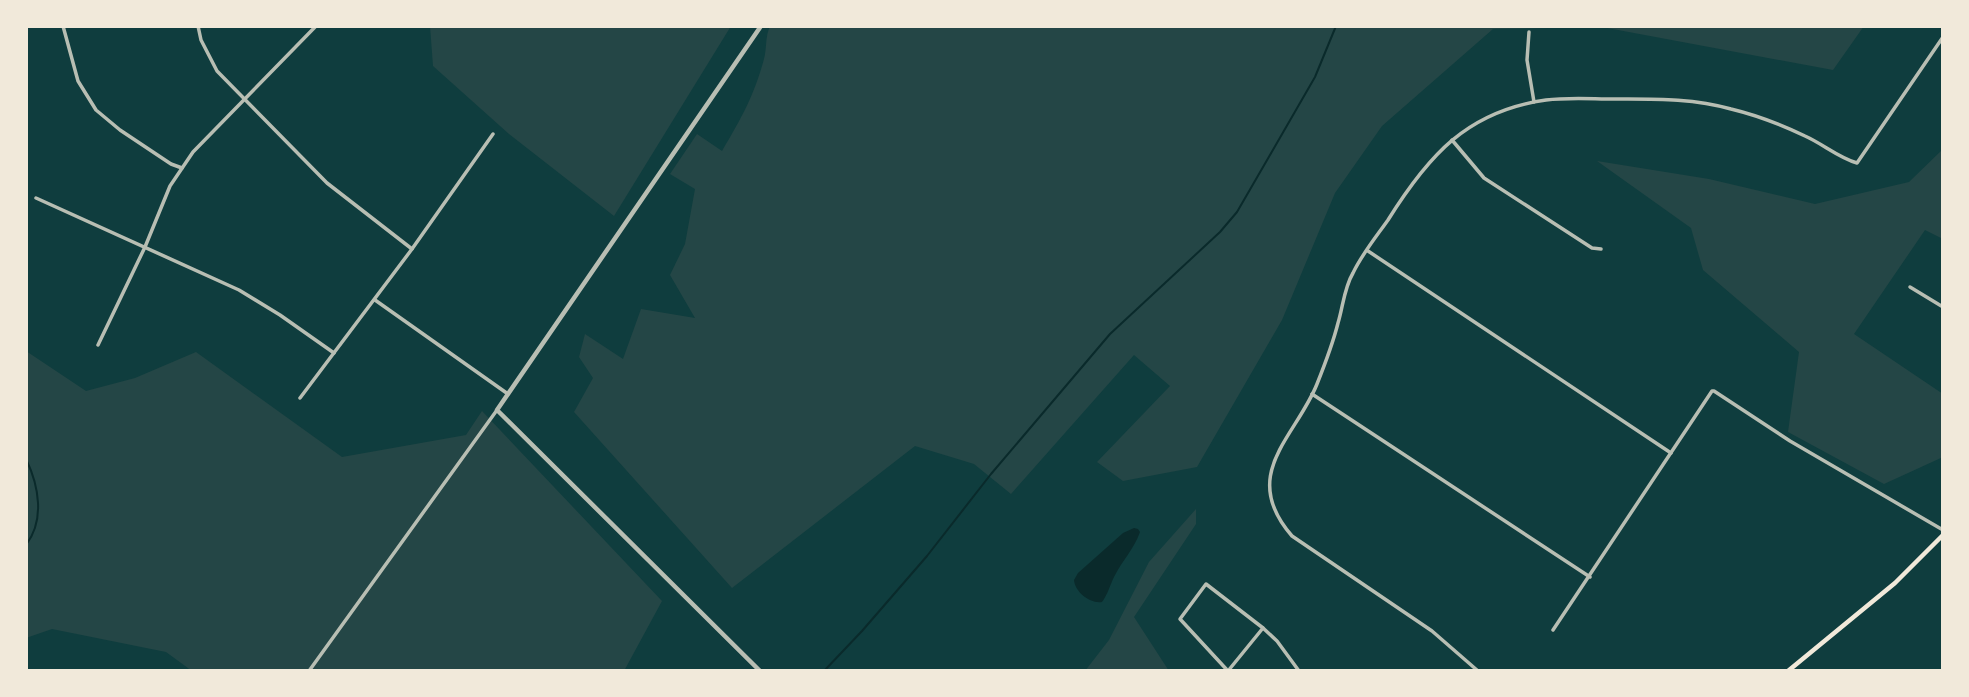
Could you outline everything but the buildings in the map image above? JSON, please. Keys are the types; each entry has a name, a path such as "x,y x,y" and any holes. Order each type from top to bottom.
{"main road":[{"path":"1788,671 1895,583 1943,533"}],"street":[{"path":"63,26 78,81 96,110 130,137 171,164 182,168"},
{"path":"198,26 201,40 216,71 327,183 412,249"},
{"path":"98,345 145,247 170,186 182,168 193,152 316,26"},
{"path":"309,671 497,410 761,26"},
{"path":"1529,32 1527,60 1534,102"},
{"path":"1478,671 1432,631 1292,536 1275,508 1270,486 1274,463 1285,436 1312,394 1338,325 1352,273 1412,181 1434,155 1484,120 1534,102 1566,99 1672,99 1714,104 1806,136 1857,163 1943,37"},
{"path":"300,398 412,249 493,134"},
{"path":"1452,140 1484,178 1592,247 1601,250"},
{"path":"36,198 239,290 334,353"},
{"path":"1368,251 1671,453"},
{"path":"1910,287 1943,307"},
{"path":"374,300 508,394"},
{"path":"1553,630 1712,391 1943,533"},
{"path":"1312,394 1590,577"},
{"path":"497,410 760,671"},
{"path":"1263,628 1228,671 1180,619 1206,584 1263,628 1299,671"}],"shaded area":[{"path":"430,26 731,26 614,216 509,134 433,66"},
{"path":"770,26 1864,26 1833,70 1602,27 1493,29 1382,126 1335,193 1282,320 1197,467 1123,481 1097,462 1170,386 1134,355 1011,494 974,464 915,446 732,588 574,412 593,378 579,357 585,334 623,359 641,309 695,318 670,275 685,244 695,189 670,174 697,134 722,151 756,84"},
{"path":"1943,149 1943,239 1925,230 1854,334 1943,394 1943,457 1884,484 1788,432 1799,352 1703,270 1691,228 1597,161 1709,179 1815,204 1909,182"},
{"path":"26,351 86,391 135,378 196,352 342,457 466,435 482,411 662,601 624,671 192,671 166,652 52,629 26,638"},
{"path":"1196,509 1196,524 1134,617 1169,671 1085,671 1109,640 1149,562"},
{"path":"1134,528 1140,532 1102,602 1084,596 1075,584 1078,573 1123,533"}],"waterway":[{"path":"824,671 927,556 991,474 1110,334 1220,232 1237,212 1315,77 1336,26"},
{"path":"26,459 34,480 38,503 36,525 26,545"}]}
